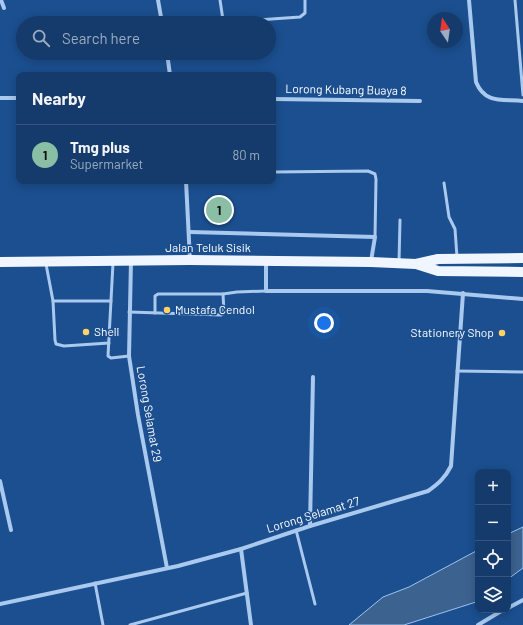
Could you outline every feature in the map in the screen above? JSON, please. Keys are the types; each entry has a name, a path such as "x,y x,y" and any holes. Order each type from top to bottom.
{"main road":[{"name":"Jalan Teluk Sisik","path":"0,262 190,260 371,262 416,264 438,258 523,258"},
{"name":"Jalan Teluk Sisik","path":"416,264 438,271 523,272"}],"street":[{"path":"1,0 4,8"},
{"path":"158,0 161,16"},
{"path":"469,0 476,82 481,93 489,98 523,101"},
{"path":"167,60 169,72"},
{"path":"0,98 16,98"},
{"name":"Lorong Kubang Buaya 8","path":"276,99 420,100"},
{"path":"186,184 190,232 190,260"},
{"path":"190,232 375,237 371,262"},
{"name":"Lorong Selamat 29","path":"131,261 129,356 138,415 167,568"},
{"path":"266,261 266,291 427,291 523,299"},
{"name":"Lorong Selamat 27","path":"0,604 167,568 241,549 296,530 428,491 446,476 451,466 453,456 456,371 463,293"},
{"path":"310,526 313,378"},
{"path":"0,481 11,530"},
{"path":"241,549 251,625"},
{"path":"511,606 523,600"},
{"path":"478,625 499,613"}],"lane":[{"path":"220,0 221,16"},
{"path":"276,19 300,17 305,14 305,0"},
{"path":"515,0 523,95"},
{"path":"276,172 368,171 375,174 375,237"},
{"path":"444,183 449,217 455,229 457,258"},
{"path":"399,264 400,220"},
{"path":"46,261 53,301 56,344 64,346 109,343"},
{"path":"113,261 109,357 129,356"},
{"path":"155,313 155,296 158,294 223,294 266,291"},
{"path":"129,312 221,315 224,312 223,294"},
{"path":"53,301 111,301"},
{"path":"456,371 523,372"},
{"path":"296,530 314,604"},
{"path":"95,584 103,625"},
{"path":"130,625 247,593"}],"water":[{"path":"523,527 523,568 511,577 511,541 511,533"},
{"path":"475,552 475,602 404,625 349,625 383,597 409,587"}],"place":[{"name":"Tmg plus","path":"219,210"},
{"name":"Mustafa Cendol","path":"167,310"},
{"name":"Shell","path":"86,332"},
{"name":"Stationery Shop","path":"502,333"}]}
